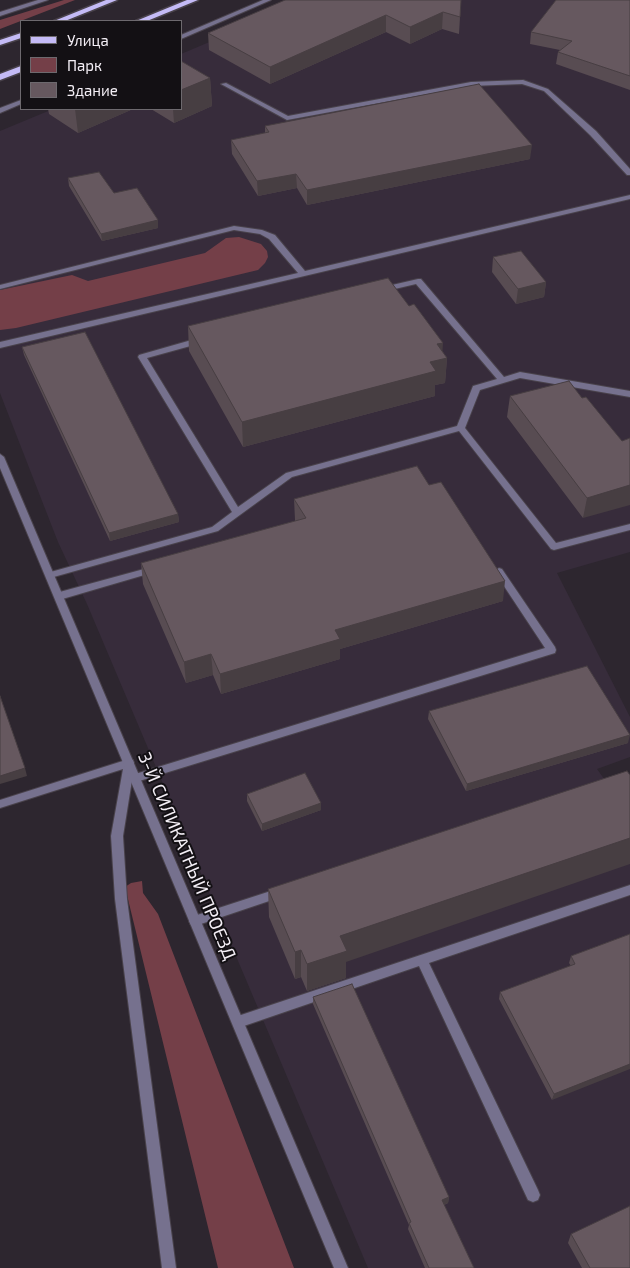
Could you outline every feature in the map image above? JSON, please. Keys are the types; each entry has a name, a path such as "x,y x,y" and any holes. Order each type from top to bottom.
{"main road":[{"path":"61,20 113,0"},
{"path":"143,20 194,0"},
{"path":"0,44 20,35"},
{"path":"0,77 19,69"}],"street":[{"path":"0,14 45,0"},
{"path":"182,37 268,0"},
{"path":"224,84 287,118 471,84 523,82 546,90 593,132 630,173"},
{"path":"0,111 20,102"},
{"path":"0,345 630,197"},
{"path":"0,287 234,228 262,232 272,237 302,273"},
{"path":"370,294 418,281 502,380"},
{"path":"208,338 142,357 237,513"},
{"path":"461,428 476,388 520,374 630,394"},
{"path":"50,575 216,530 289,475 461,428"},
{"path":"461,428 554,548 630,527"},
{"name":"3-Й СИЛИКАТНЫЙ ПРОЕЗД","path":"0,457 341,1268"},
{"path":"136,778 551,650 491,559"},
{"path":"59,596 166,566"},
{"path":"0,804 129,762 117,836 121,899 170,1268"},
{"path":"195,921 292,889"},
{"path":"238,1022 630,890"},
{"path":"422,960 533,1195"}],"shaded area":[{"path":"309,0 630,0 630,552 557,573 630,717 630,757 597,769 630,815 630,1268 368,1268 87,604 58,542 0,393 0,131 51,110 182,110 182,54"}],"green space":[{"path":"64,0 75,0 0,29 0,20"},
{"path":"239,237 261,244 267,251 268,257 258,270 16,328 0,330 0,290 72,275 88,281 205,253 226,238"},
{"path":"142,881 143,893 158,914 294,1268 218,1268 125,887 131,883"}],"building":[{"path":"285,0 461,0 460,17 443,12 410,27 386,15 270,67 208,33"},
{"path":"556,0 630,0 630,76 558,52 572,41 531,32"},
{"path":"182,62 210,78 182,90"},
{"path":"479,84 532,145 307,190 296,174 257,181 231,140 269,132 265,126"},
{"path":"99,172 114,193 137,188 158,220 101,234 68,178"},
{"path":"521,251 546,282 518,289 493,257"},
{"path":"388,278 409,306 414,304 443,343 437,344 447,358 430,362 436,371 242,422 188,326"},
{"path":"85,332 178,514 109,533 22,347"},
{"path":"569,381 582,398 586,397 622,441 630,438 630,485 587,498 510,396"},
{"path":"417,466 429,485 441,482 505,581 335,630 340,639 220,674 211,654 184,662 141,563 306,518 294,499"},
{"path":"587,666 630,735 467,784 429,711"},
{"path":"0,696 25,768 0,776"},
{"path":"627,771 630,775 630,838 340,936 347,951 307,964 301,950 295,952 268,889"},
{"path":"305,773 321,803 262,824 247,794"},
{"path":"630,934 630,1064 554,1094 500,992 575,964 571,956"},
{"path":"352,984 449,1197 442,1200 474,1268 429,1268 409,1223 411,1222 313,997"},
{"path":"630,1206 630,1268 590,1268 571,1234"}]}
